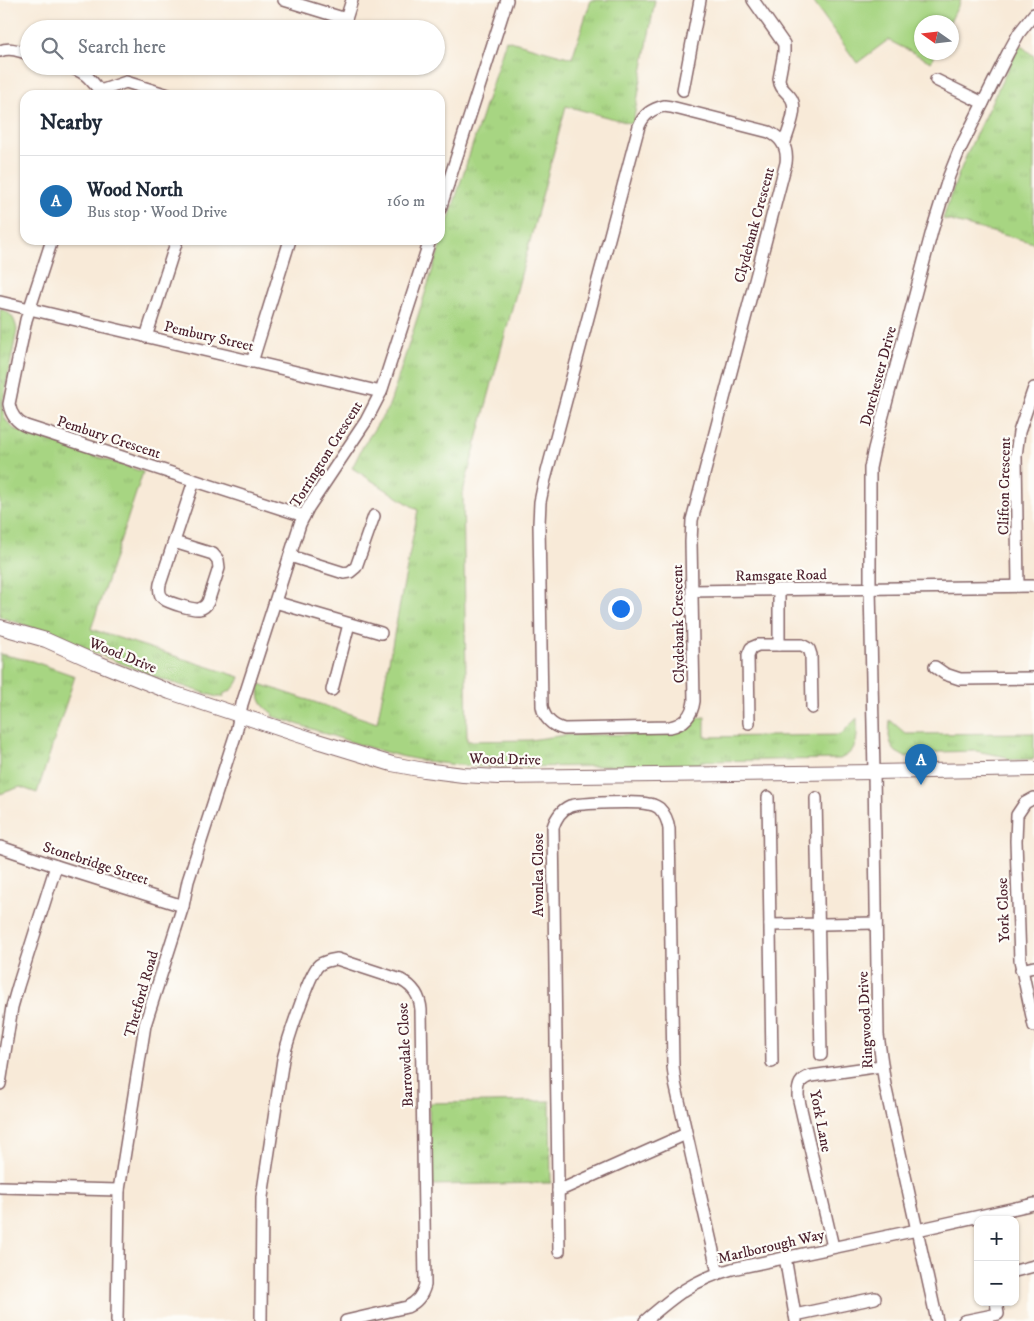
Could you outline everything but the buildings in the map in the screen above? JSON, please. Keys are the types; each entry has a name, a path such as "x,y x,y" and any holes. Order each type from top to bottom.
{"street":[{"path":"284,0 346,19 352,0"},
{"path":"445,180 507,0"},
{"path":"683,90 700,0"},
{"path":"753,0 782,40 785,48 779,84 791,98 794,107 784,145"},
{"name":"Dorchester Drive","path":"874,772 870,588 870,468 940,201 959,151 1012,44 1034,14"},
{"path":"0,51 14,49 20,51"},
{"path":"87,75 97,90"},
{"path":"936,80 983,103"},
{"path":"106,90 126,82 152,90"},
{"name":"Clydebank Crescent","path":"664,106 769,132 779,139 786,151 786,163 694,508 691,531 692,592 694,701 691,714 686,720 681,724 670,727 569,729 559,727 549,721 543,712 542,706 540,502 639,126 644,116 651,110 664,106"},
{"path":"30,309 50,245"},
{"path":"146,336 175,245"},
{"path":"252,362 288,245"},
{"name":"Torrington Crescent","path":"240,714 304,516 366,421 381,392 428,245"},
{"name":"Pembury Street","path":"0,302 381,392"},
{"name":"Pembury Crescent","path":"30,309 26,320 10,399 10,409 14,418 26,426 304,516"},
{"name":"Clifton Crescent","path":"1018,586 1016,456 1019,432 1034,388"},
{"path":"174,542 212,554 218,560 219,568 208,602 202,609 193,609 168,601 160,594 159,589 160,584 194,481"},
{"path":"290,556 344,573 350,572 356,567 374,516"},
{"path":"870,588 1034,586"},
{"name":"Ramsgate Road","path":"692,592 870,588"},
{"path":"778,645 779,590"},
{"path":"275,602 381,633"},
{"path":"332,690 349,624"},
{"name":"Wood Drive","path":"0,627 46,640 170,692 317,741 392,764 424,770 463,775 537,776 1034,769"},
{"path":"749,723 748,656 751,648 758,645 806,646 810,652 812,708"},
{"path":"935,667 946,674 960,679 1034,678"},
{"name":"Thetford Road","path":"117,1321 119,1190 145,1025 188,881 236,733 240,714"},
{"name":"Ringwood Drive","path":"874,772 878,1035 881,1066 937,1321"},
{"path":"768,797 772,1062"},
{"path":"816,798 820,1055"},
{"name":"York Close","path":"1034,798 1025,803 1018,815 1016,841 1020,960 1034,1026"},
{"name":"Avonlea Close","path":"559,1251 553,827 558,815 568,807 580,804 647,803 659,809 668,821 673,1066 677,1097 718,1273"},
{"name":"Stonebridge Street","path":"0,847 182,906"},
{"path":"0,1084 12,1007 56,866"},
{"path":"770,925 876,923"},
{"name":"Barrowdale Close","path":"260,1321 262,1197 283,1059 315,970 325,962 337,960 402,980 416,992 421,1010 425,1284 423,1292 414,1304 346,1321"},
{"path":"1021,970 1034,967"},
{"name":"York Lane","path":"833,1246 798,1096 798,1087 802,1080 811,1076 881,1066"},
{"path":"558,1191 686,1134"},
{"path":"0,1187 119,1190"},
{"path":"917,1230 1034,1204"},
{"name":"Marlborough Way","path":"645,1321 682,1291 718,1273 833,1246 917,1230"},
{"path":"785,1257 796,1318 875,1298"},
{"path":"1019,1270 1034,1266"},
{"path":"964,1321 998,1312"}],"green space":[{"path":"591,0 655,0 633,124 566,106 463,492 467,741 530,740 565,735 669,734 684,729 696,718 705,717 705,737 840,735 857,718 857,737 854,747 840,759 701,761 701,765 509,767 452,764 396,755 272,716 273,713 265,708 261,701 259,693 260,684 377,723 418,510 352,468 391,400 441,245 445,245 445,231 506,40 572,58"},
{"path":"812,0 961,0 954,15 914,15 914,53 888,40 857,63"},
{"path":"1020,45 1034,56 1034,243 943,219 968,152"},
{"path":"0,309 12,316 17,330 2,406 5,419 14,429 143,472 91,629 240,677 234,688 223,694 224,697 217,697 158,678 28,626 0,617"},
{"path":"0,654 32,661 75,676 37,793 20,787 0,794"},
{"path":"890,720 906,734 1034,733 1034,759 1007,760 1007,757 976,751 940,752 905,757 896,752 892,747 889,736"},
{"path":"550,1101 551,1183 430,1185 429,1103"}],"place":[{"name":"Wood North","path":"921,785"}]}
